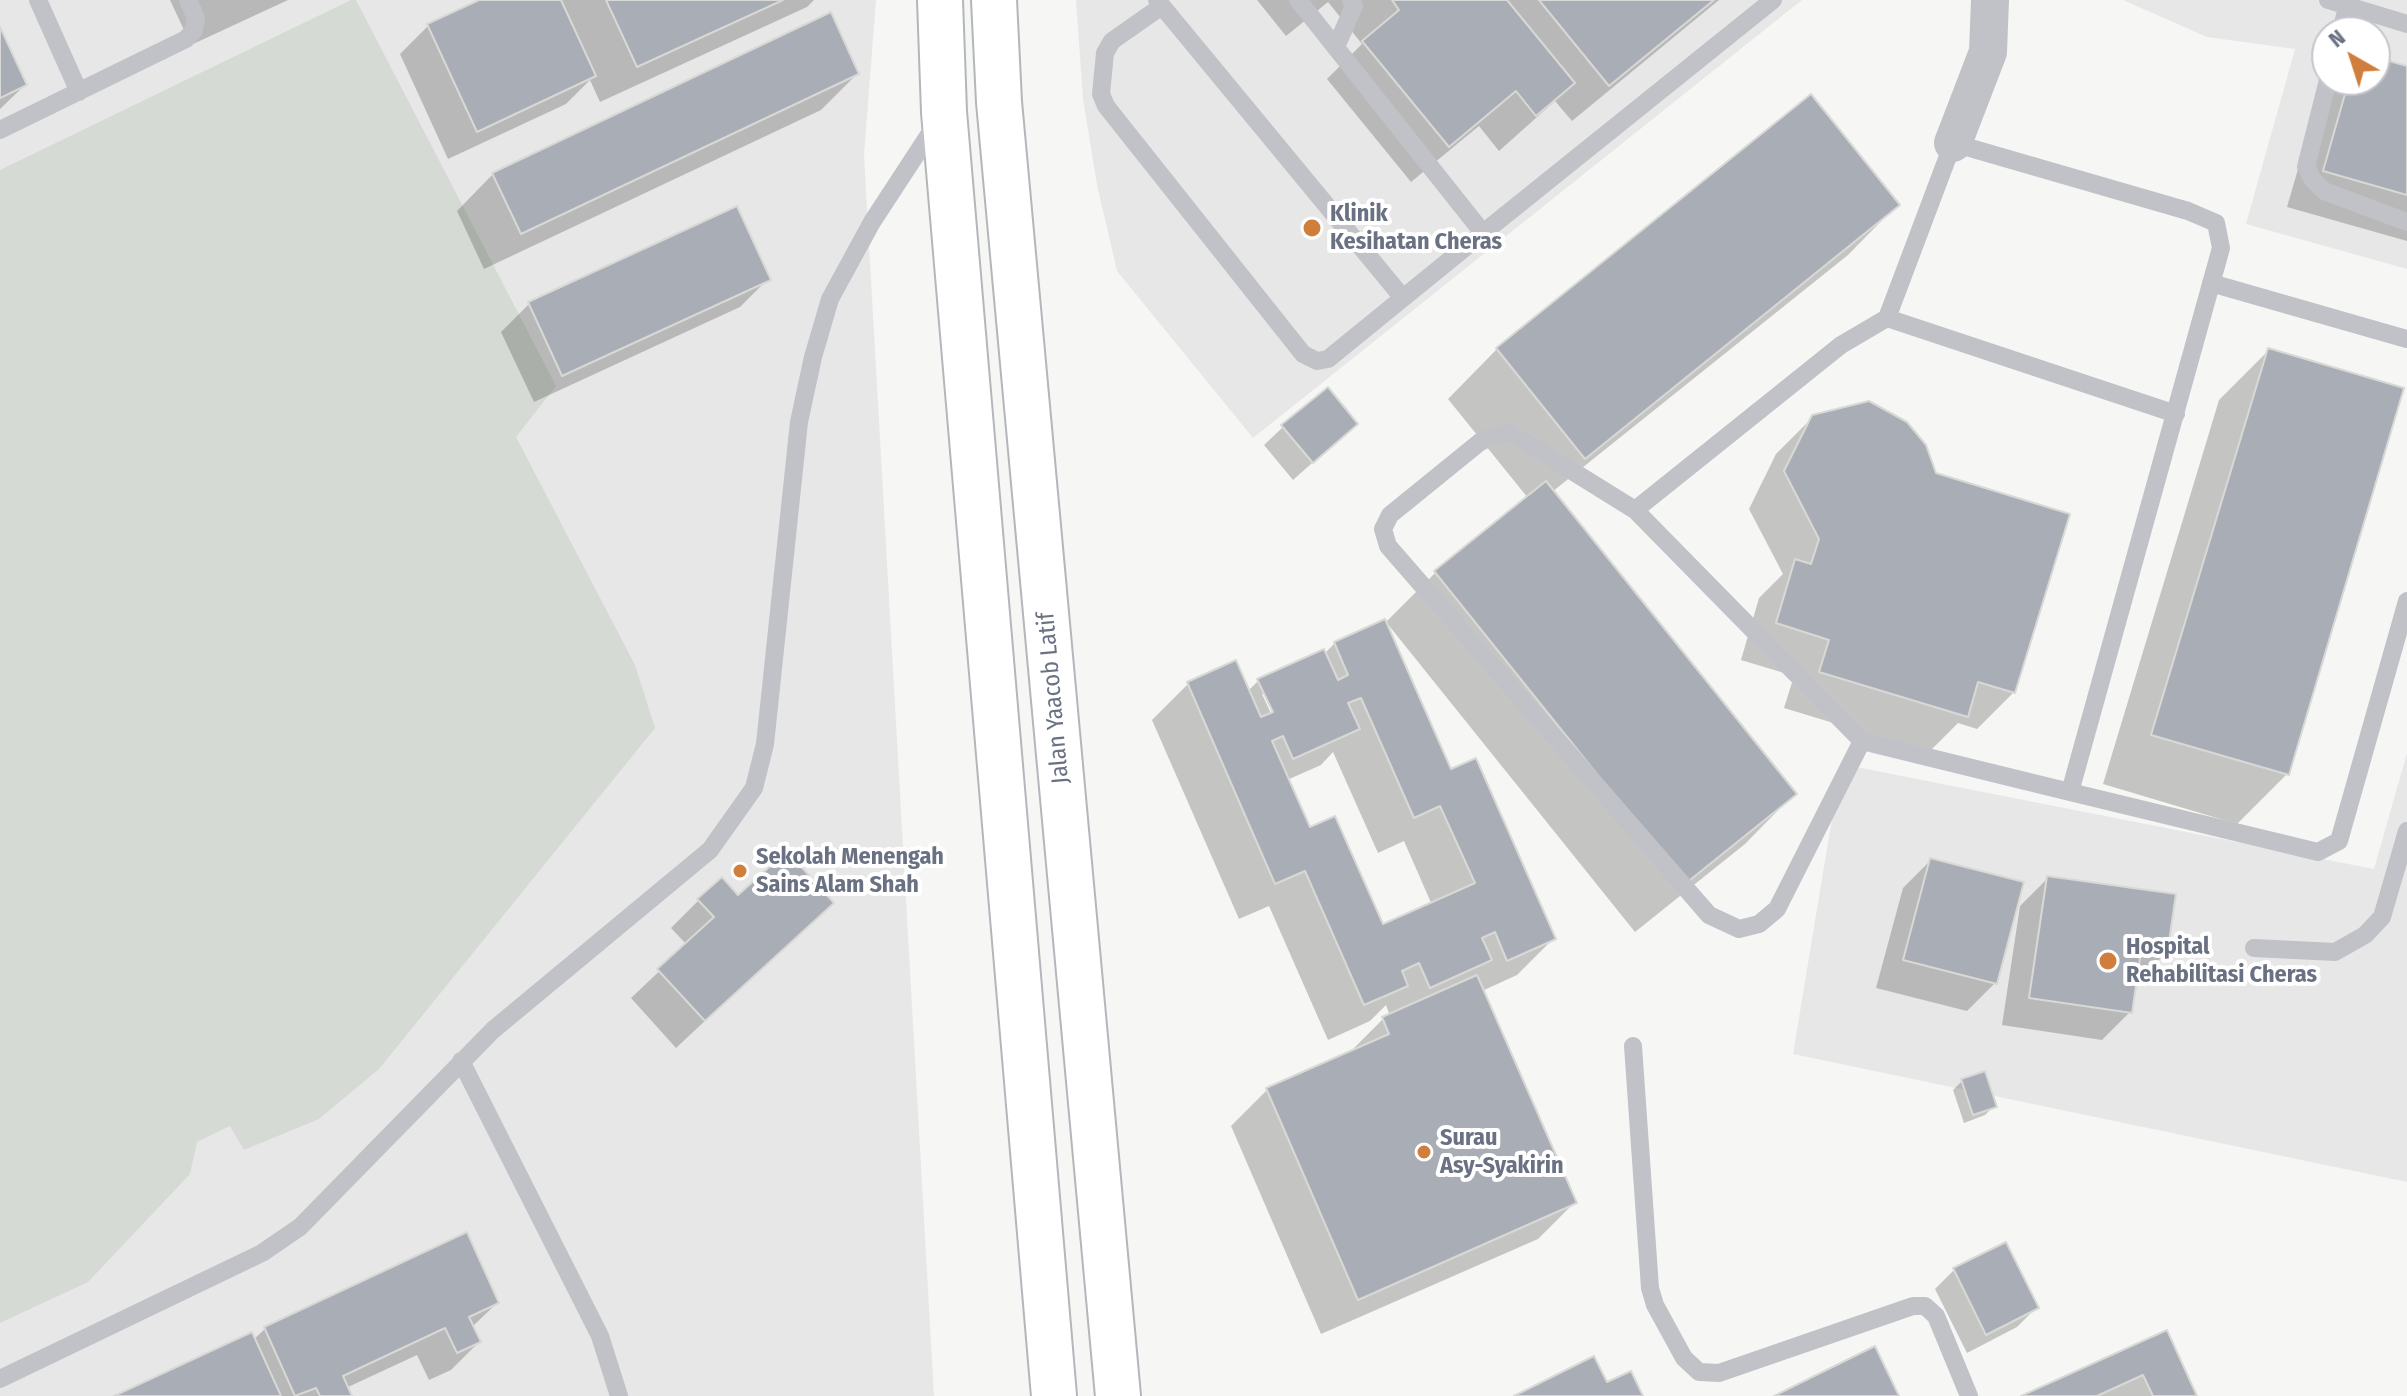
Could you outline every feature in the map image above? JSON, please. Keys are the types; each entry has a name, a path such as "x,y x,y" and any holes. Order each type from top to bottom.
{"main road":[{"path":"940,0 944,112 1054,1396"},
{"name":"Jalan Yaacob Latif","path":"994,0 999,102 1118,1396"}],"street":[{"path":"1953,143 1988,52 1990,0"}],"lane":[{"path":"38,0 79,92"},
{"path":"0,130 186,39 194,30 196,18 188,0"},
{"path":"1298,0 1483,233"},
{"path":"1336,47 1354,6 1351,0"},
{"path":"1403,298 1160,3 1112,41 1105,53 1101,94 1106,106 1303,354 1317,361 1328,359 1773,0"},
{"path":"2328,0 2407,24"},
{"path":"2345,16 2347,7"},
{"path":"2324,96 2306,167 2324,191 2407,222"},
{"path":"0,1379 262,1253 300,1227 493,1030 710,850 754,788 765,744 799,422 830,299 872,222 944,112"},
{"path":"1635,510 1841,345 1887,318 1953,143 2188,211 2216,223 2221,248 2070,792"},
{"path":"2211,283 2407,339"},
{"path":"1887,318 2176,414"},
{"path":"1862,741 1777,909 1759,924 1739,929 1709,915 1388,546 1383,529 1390,515 1480,442 1497,434 1511,433 1635,510 1862,741 2318,852 2339,841 2407,601"},
{"path":"2254,948 2335,952 2365,935 2382,917 2407,831"},
{"path":"1633,1046 1650,1288 1655,1305 1684,1358 1699,1372 1719,1373 1913,1306 1925,1306 1936,1316 1969,1396"},
{"path":"461,1061 600,1336 619,1396"}],"shaded area":[{"path":"0,0 876,0 864,155 934,1396 0,1396"},
{"path":"356,0 556,386 516,437 635,665 655,728 379,1069 319,1119 244,1150 230,1126 197,1142 190,1174 88,1282 0,1323 0,170"},
{"name":"Klinik Kesihatan Cheras","path":"1076,0 1802,0 1253,438 1117,271 1097,185 1083,99"},
{"path":"2123,0 2407,0 2407,269 2246,224 2295,49 2207,37"},
{"name":"Hospital Rehabilitasi Cheras","path":"2407,753 2407,1182 1793,1054 1841,764 2374,869"}],"building":[{"path":"479,0 561,0 596,76 477,132 427,24"},
{"path":"606,0 783,0 637,67"},
{"path":"1392,0 1507,0 1575,83 1536,116 1516,91 1449,147 1362,41 1399,10"},
{"path":"1539,0 1714,0 1609,86"},
{"path":"831,12 859,74 521,234 492,173"},
{"path":"0,27 27,85 0,98"},
{"path":"2391,62 2407,66 2407,195 2323,171 2344,96 2391,96"},
{"path":"1811,94 1900,205 1585,459 1496,348"},
{"path":"737,206 771,280 562,376 528,302"},
{"path":"2268,348 2404,388 2289,775 2151,735"},
{"path":"1328,387 1358,424 1313,463 1281,425"},
{"path":"1869,401 1907,422 1926,445 1936,473 2070,514 2015,693 1978,682 1968,717 1819,672 1829,640 1776,623 1795,559 1811,564 1819,539 1784,471 1812,415"},
{"path":"1546,481 1797,794 1685,884 1434,571"},
{"path":"1385,619 1451,769 1476,758 1556,939 1507,961 1495,932 1482,938 1492,960 1430,988 1419,963 1402,971 1408,986 1364,1005 1305,871 1275,884 1187,682 1236,660 1261,717 1273,712 1257,679 1324,649 1338,680 1348,675 1334,642","holes":["1361,698 1414,818 1440,806 1475,883 1383,924 1335,816 1310,827 1272,741 1283,736 1293,759 1360,729 1348,703"]},
{"path":"787,851 834,903 705,1021 657,969 714,917 697,899 722,877 738,895"},
{"path":"1930,858 2024,882 1997,984 1903,960"},
{"path":"2047,876 2176,894 2167,955 2141,951 2132,1013 2029,998"},
{"name":"Surau Asy-Syakirin","path":"1477,975 1577,1203 1358,1300 1266,1088 1389,1034 1382,1017"},
{"path":"1985,1071 1997,1107 1973,1115 1961,1079"},
{"path":"467,1232 499,1303 469,1317 481,1342 457,1353 445,1328 343,1376 352,1396 320,1396 316,1388 295,1396 264,1327"},
{"path":"2006,1242 2039,1308 1986,1335 1953,1268"},
{"path":"2167,1330 2197,1396 2153,1396 2143,1375 2097,1396 2021,1396"},
{"path":"252,1332 281,1396 114,1396"},
{"path":"1875,1346 1899,1396 1774,1396"},
{"path":"1594,1356 1607,1382 1631,1371 1643,1396 1514,1396"}],"place":[{"name":"Klinik Kesihatan Cheras","path":"1312,228"},
{"name":"Sekolah Menengah Sains Alam Shah","path":"740,871"},
{"name":"Hospital Rehabilitasi Cheras","path":"2108,961"},
{"name":"Surau Asy-Syakirin","path":"1424,1152"}]}
